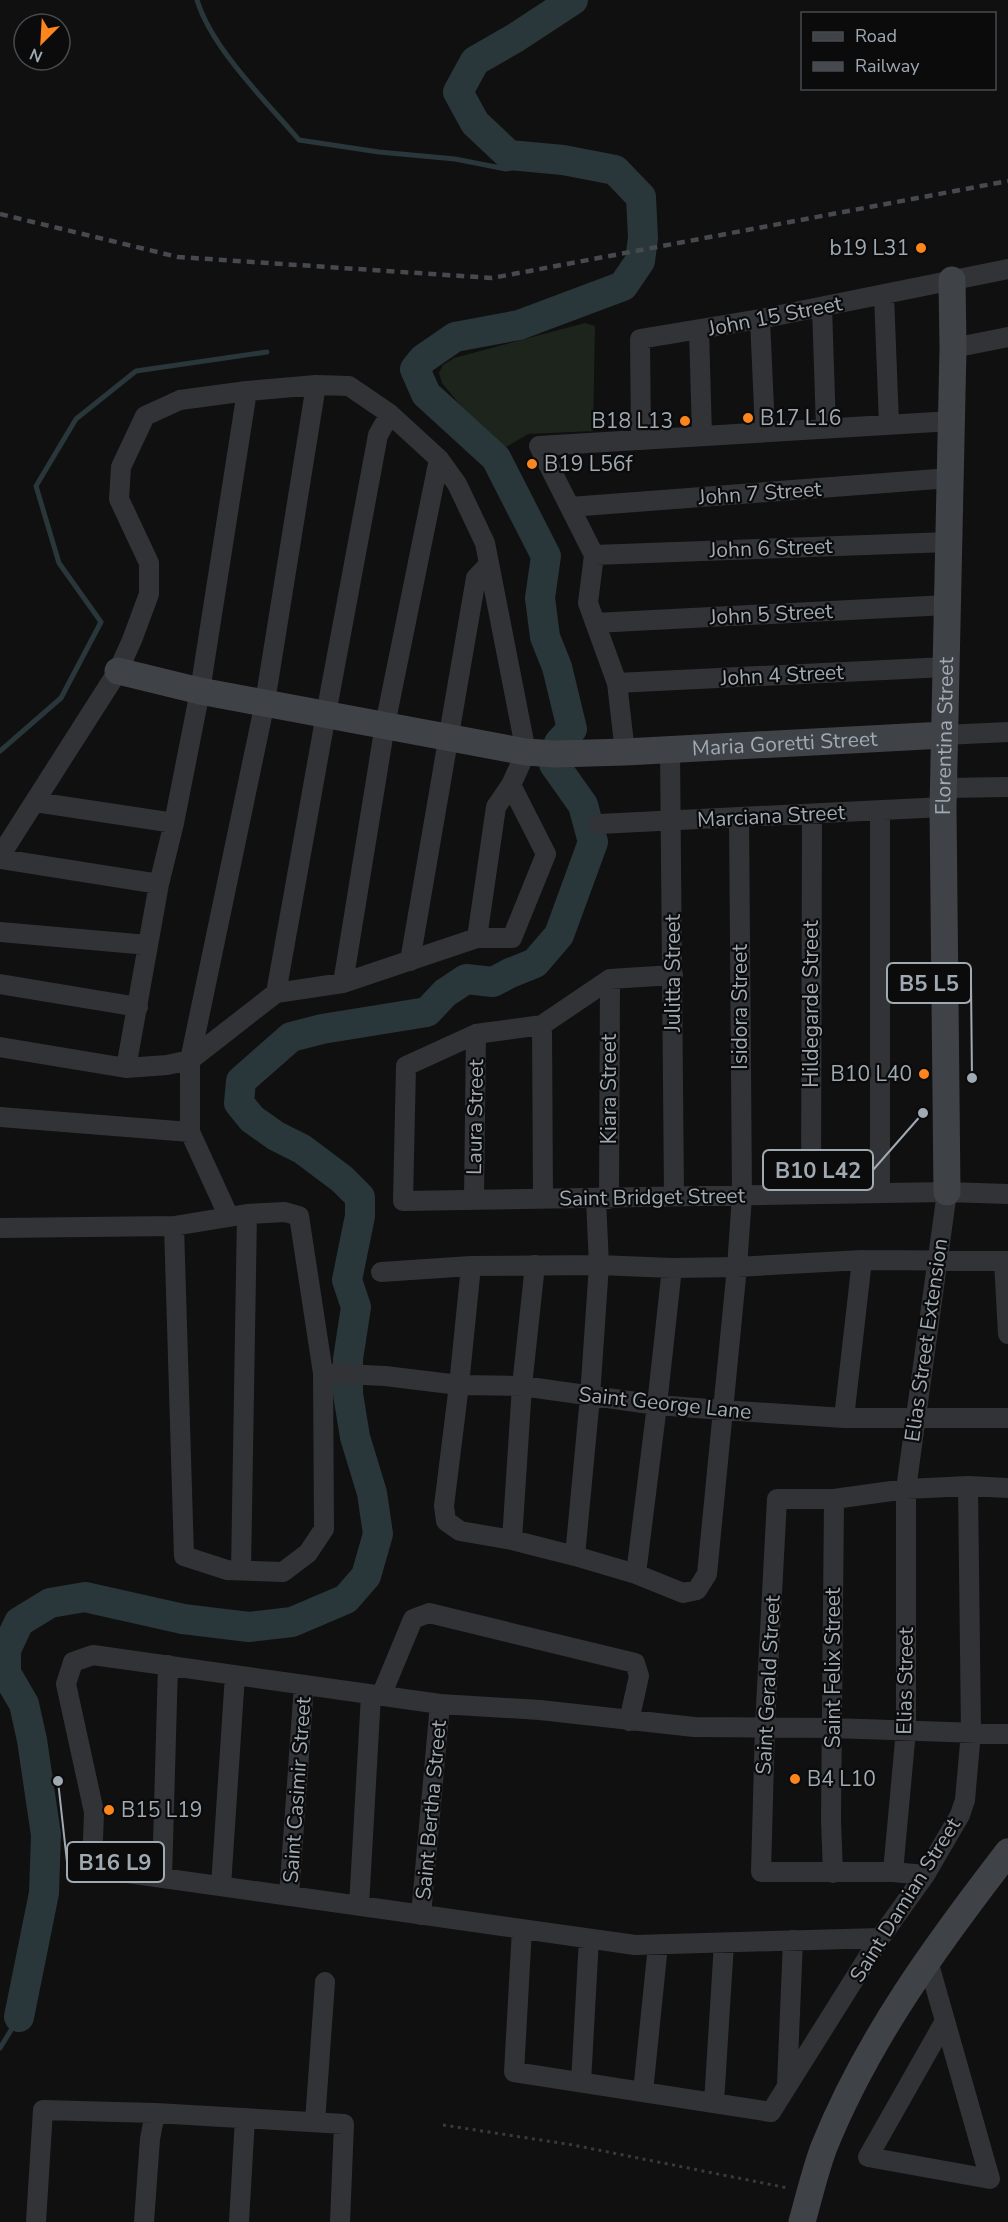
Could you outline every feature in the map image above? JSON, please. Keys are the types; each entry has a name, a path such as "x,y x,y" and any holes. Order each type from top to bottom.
{"street":[{"name":"John 15 Street","path":"641,439 640,339 760,319 1008,269"},
{"name":"Florentina Street","path":"947,1192 943,798 952,421 952,280"},
{"path":"884,295 889,424"},
{"path":"822,307 826,428"},
{"path":"760,319 765,431"},
{"path":"699,330 702,435"},
{"path":"953,348 1008,337"},
{"path":"241,1570 238,1216 190,1132 190,1060 265,702 316,385"},
{"path":"159,884 0,857 118,671 148,594 149,563 118,499 121,467 145,416 180,400 316,385 349,386 390,414 439,459 457,484 485,543 526,752 511,785 496,807 477,938"},
{"path":"126,1068 159,884 174,823 200,691 247,391"},
{"path":"276,993 378,435 390,414"},
{"path":"625,752 617,683 588,603 594,555 538,446 952,421"},
{"path":"343,983 385,725 439,459"},
{"name":"John 7 Street","path":"570,507 950,478"},
{"name":"John 6 Street","path":"594,555 949,542"},
{"path":"410,961 476,578 489,564"},
{"name":"John 5 Street","path":"595,623 947,605"},
{"name":"John 4 Street","path":"617,683 946,667"},
{"name":"Maria Goretti Street","path":"118,671 200,691 526,752 555,754 625,752 944,735"},
{"path":"944,735 1008,732"},
{"name":"Julitta Street","path":"670,750 674,1196"},
{"path":"0,1047 126,1068 167,1065 190,1060 276,993 343,983 477,938 512,938 546,854 511,785"},
{"name":"Marciana Street","path":"598,825 880,811 1008,787"},
{"path":"35,802 174,823"},
{"path":"880,811 880,1194"},
{"name":"Hildegarde Street","path":"811,1194 812,814"},
{"name":"Isidora Street","path":"459,1384 444,1506 446,1521 460,1531 512,1540 575,1556 636,1574 683,1593 697,1590 706,1578 742,1196 739,818"},
{"path":"0,932 148,945"},
{"path":"476,1034 542,1025 610,979 673,975"},
{"name":"Kiara Street","path":"575,1556 590,1397 599,1265 610,979"},
{"path":"0,984 138,1008"},
{"path":"542,1025 543,1198"},
{"name":"Saint Bridget Street","path":"476,1034 406,1066 403,1201 947,1192 1008,1194"},
{"name":"Laura Street","path":"474,1199 476,1034"},
{"path":"0,1117 190,1132"},
{"name":"Elias Street Extension","path":"906,1489 947,1192"},
{"path":"0,1228 174,1226 238,1216 285,1212 299,1216 327,1373 324,1529 309,1553 283,1572 227,1570 184,1556 174,1226"},
{"path":"844,1418 862,1260"},
{"path":"381,1272 535,1264 672,1268 862,1260 1006,1261 1008,1334"},
{"path":"512,1540 522,1386 535,1264"},
{"path":"459,1384 471,1266"},
{"path":"636,1574 672,1268"},
{"name":"Saint George Lane","path":"327,1373 385,1376 459,1384 522,1386 590,1397 722,1410 844,1418 1008,1419"},
{"path":"834,1499 906,1489 968,1486 1008,1488"},
{"name":"Saint Damian Street","path":"714,2103 771,2112 880,1938 925,1875 960,1815 965,1800 971,1732 968,1486"},
{"name":"Elias Street","path":"893,1872 906,1730 906,1489"},
{"name":"Saint Gerald Street","path":"833,1873 761,1872 765,1726 777,1499 834,1499"},
{"name":"Saint Felix Street","path":"833,1873 831,1820 834,1499"},
{"path":"360,1906 376,1695 413,1619 429,1613 635,1663 639,1676 629,1721"},
{"path":"880,1938 635,1945 92,1868 94,1812 66,1684 73,1662 93,1654 440,1704 540,1710 694,1727 765,1726 1008,1734"},
{"path":"162,1878 168,1665"},
{"path":"221,1886 235,1675"},
{"name":"Saint Casimir Street","path":"289,1896 304,1685"},
{"name":"Saint Bertha Street","path":"421,1915 440,1704"},
{"path":"802,2222 824,2148 875,2041 928,1960 1004,1862"},
{"path":"833,1873 893,1872 925,1875"},
{"path":"522,1929 514,2072 714,2103 724,1943"},
{"path":"581,2082 589,1939"},
{"path":"786,2088 793,1940"},
{"path":"643,2092 658,1945"},
{"path":"928,1960 990,2179 868,2157 945,2021"},
{"path":"315,2122 325,1982"},
{"path":"36,2222 43,2110 155,2113 344,2124 340,2222"},
{"path":"144,2222 150,2139 155,2113"},
{"path":"239,2222 245,2118"}],"path":[{"path":"443,2125 573,2145 811,2193"}],"shaded area":[{"path":"585,323 595,326 593,431 528,434 503,449 485,435 442,383 439,373 443,365 454,358"}],"waterway":[{"path":"197,0 204,18 227,56 299,140 379,152 455,159 506,169 557,159"},
{"path":"19,2017 44,1893 46,1835 32,1740 24,1704 6,1673 6,1650 19,1622 50,1603 85,1597 183,1619 249,1627 292,1622 346,1599 366,1576 378,1534 372,1493 355,1437 348,1394 348,1359 356,1307 347,1280 360,1216 360,1197 342,1179 302,1149 276,1136 252,1119 239,1103 241,1081 291,1037 322,1029 427,1012 445,993 466,979 493,982 535,963 559,935 593,842 583,805 554,764 559,743 572,729 557,667 545,637 540,598 546,556 496,458 426,394 415,369 423,359 455,337 519,325 623,286 640,261 643,238 641,197 615,170 563,160 509,155 475,123 458,92 475,61 573,0"},
{"path":"0,751 61,698 101,622 59,563 36,486 76,419 136,371 267,352"},
{"path":"0,2048 19,2017"}],"railway":[{"path":"0,214 178,257 492,278 1008,181"}],"place":[{"name":"b19 L31","path":"921,248"},
{"name":"B17 L16","path":"748,418"},
{"name":"B18 L13","path":"685,421"},
{"name":"B19 L56f","path":"532,464"},
{"name":"B10 L40","path":"924,1074"},
{"name":"B5 L5","path":"972,1078"},
{"name":"B10 L42","path":"923,1113"},
{"name":"B4 L10","path":"795,1779"},
{"name":"B16 L9","path":"58,1781"},
{"name":"B15 L19","path":"109,1810"}]}
